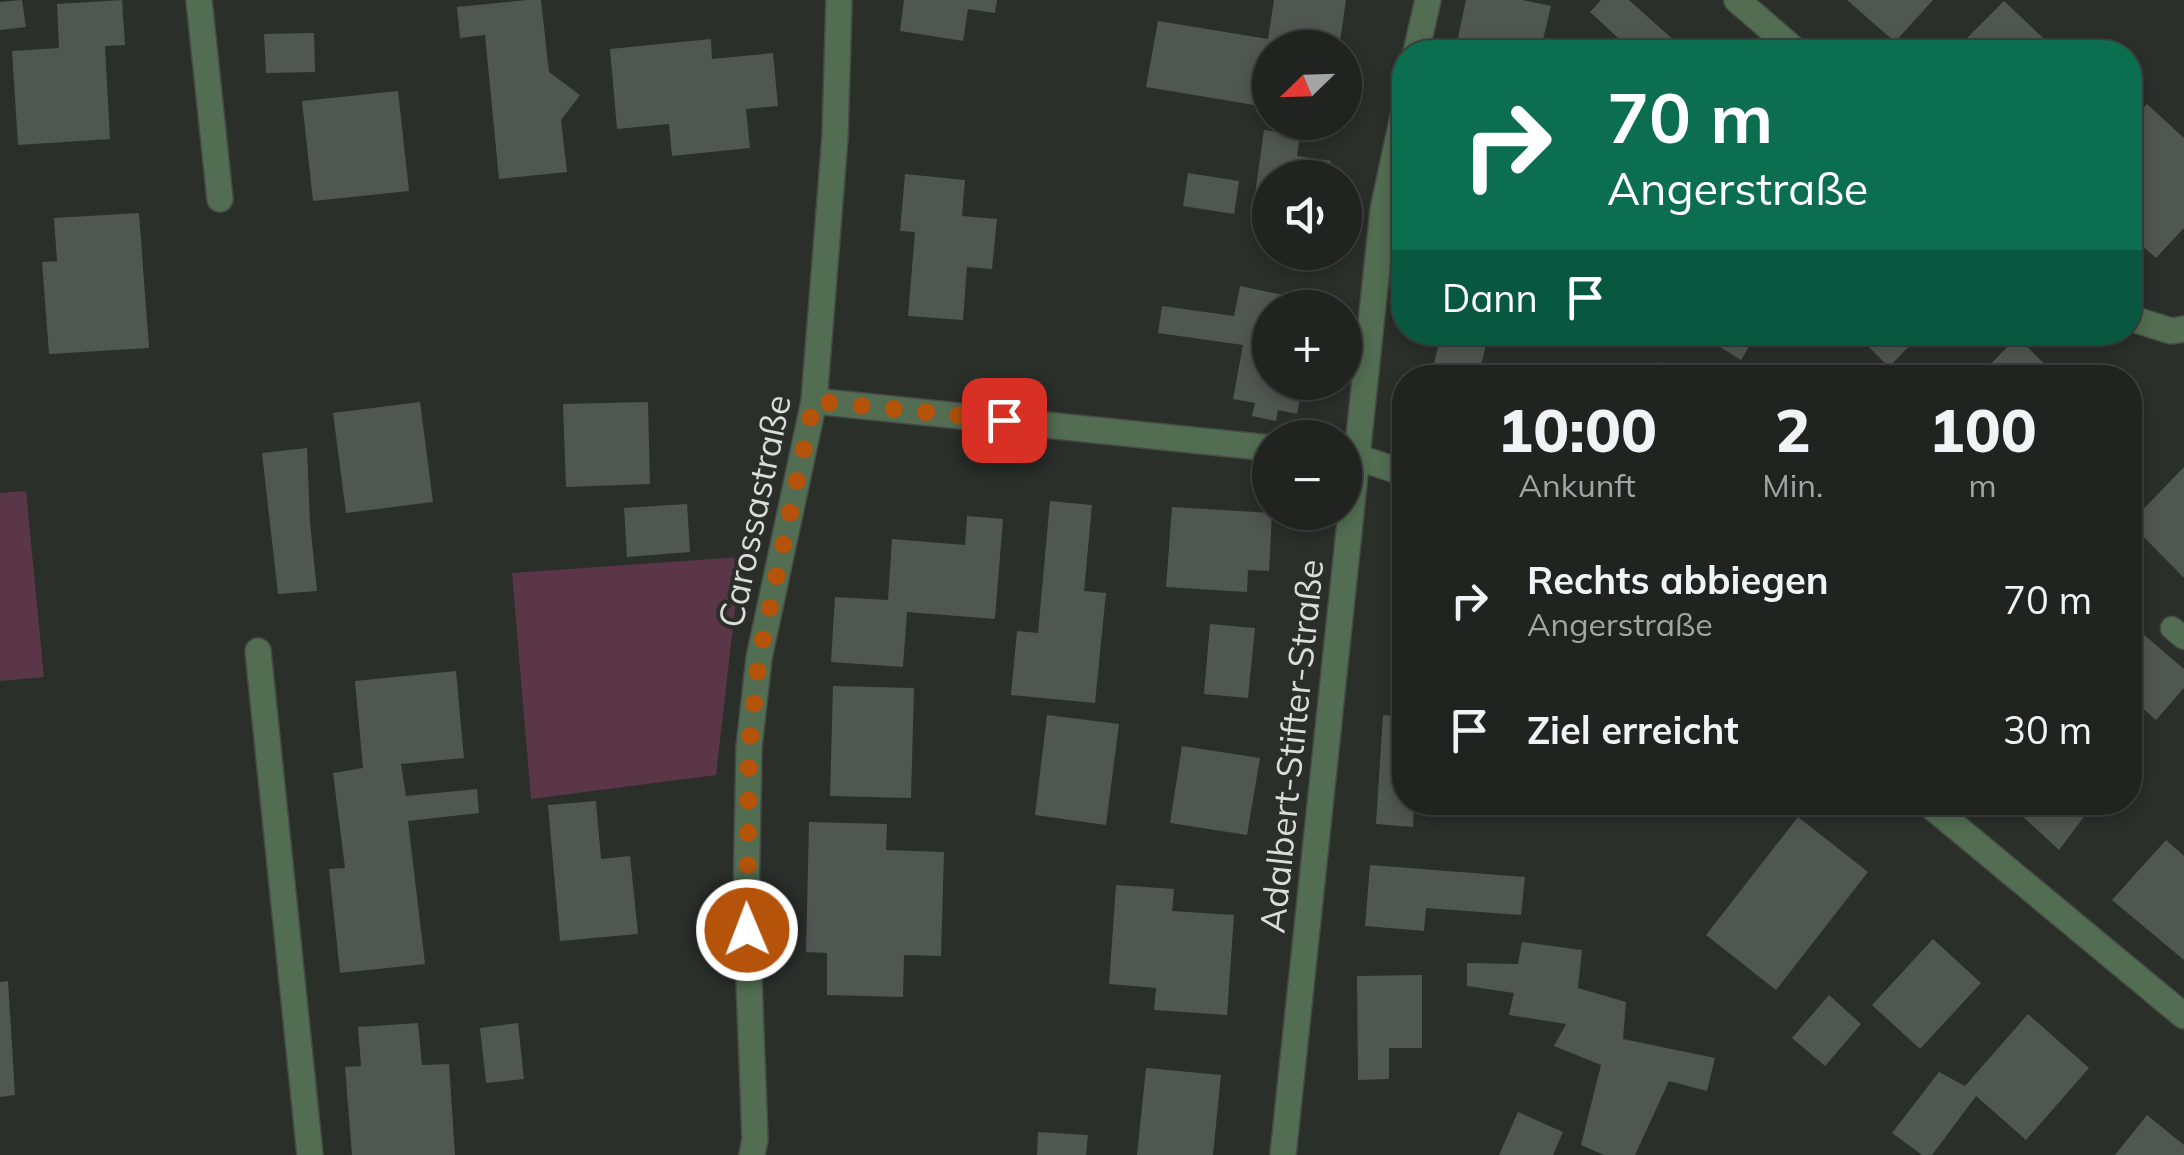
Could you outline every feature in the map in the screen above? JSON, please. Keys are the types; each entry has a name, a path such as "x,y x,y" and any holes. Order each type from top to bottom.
{"street":[{"path":"199,0 220,199"},
{"name":"Carossastraße","path":"752,1155 755,1139 746,901 749,748 759,658 814,401 834,138 839,0"},
{"path":"1419,40 1428,0"},
{"path":"1737,0 1783,40"},
{"name":"Adalbert-Stifter-Straße","path":"1355,420 1392,168"},
{"path":"2142,322 2171,331 2184,329"},
{"path":"814,401 1252,446"},
{"path":"1362,459 1392,468"},
{"name":"Adalbert-Stifter-Straße","path":"1283,1155 1343,530"},
{"path":"258,651 310,1155"},
{"path":"1942,815 2184,1016"}],"shaded area":[{"path":"26,491 44,677 0,681 0,493"},
{"path":"741,557 716,775 531,799 512,573"}],"building":[{"path":"22,0 26,27 0,30 0,2"},
{"path":"122,0 125,45 105,46 110,139 18,145 12,51 59,48 57,4"},
{"path":"541,0 549,72 580,95 561,120 567,172 499,179 485,35 460,38 457,7"},
{"path":"904,0 997,0 995,13 968,9 963,41 900,31"},
{"path":"1274,0 1346,0 1342,30 1269,30"},
{"path":"1466,0 1523,0 1551,6 1543,40 1458,40"},
{"path":"1601,0 1629,0 1674,40 1620,40 1590,12"},
{"path":"1847,0 1933,0 1893,40"},
{"path":"2004,1 2045,40 1965,40"},
{"path":"1158,21 1252,36 1252,105 1146,87"},
{"path":"314,33 315,72 266,73 264,34"},
{"path":"711,39 712,59 773,53 778,106 746,109 750,148 672,156 669,124 617,129 610,49"},
{"path":"398,91 409,191 313,201 302,101"},
{"path":"2147,104 2184,138 2184,228 2156,258 2142,246 2142,109"},
{"path":"1263,140 1299,140 1297,156 1324,160 1260,160"},
{"path":"1188,173 1239,181 1234,214 1183,206"},
{"path":"905,174 965,180 962,216 997,219 992,269 967,267 963,320 908,316 915,232 900,231"},
{"path":"139,213 149,348 49,354 42,262 57,261 54,218"},
{"path":"1240,286 1259,290 1252,290 1252,400 1300,400 1297,414 1278,410 1276,420 1252,416 1255,403 1233,399 1243,345 1158,333 1162,306 1234,316"},
{"path":"1439,345 1486,345 1481,365 1433,365"},
{"path":"1717,345 1750,345 1741,360"},
{"path":"1867,345 1910,345 1891,365"},
{"path":"2009,345 2025,345 2046,365 1990,365"},
{"path":"420,402 433,502 346,513 333,413"},
{"path":"648,402 650,484 566,487 563,404"},
{"path":"307,448 317,591 278,594 262,453"},
{"path":"2184,467 2184,578 2142,535 2142,511"},
{"path":"1050,501 1092,505 1084,591 1106,593 1095,703 1011,695 1017,631 1038,633"},
{"path":"687,504 690,552 627,557 624,508"},
{"path":"1172,507 1252,512 1252,530 1271,530 1269,571 1248,570 1247,592 1166,587"},
{"path":"967,516 1003,519 995,619 907,612 903,667 831,662 835,597 888,600 892,539 965,545"},
{"path":"1210,624 1255,628 1248,698 1204,694"},
{"path":"2142,633 2184,669 2184,688 2156,720 2142,708"},
{"path":"456,671 464,758 401,764 406,796 477,789 479,813 408,821 425,964 340,973 329,869 345,868 333,773 363,768 355,681"},
{"path":"833,686 914,688 911,798 830,796"},
{"path":"1047,715 1119,724 1106,825 1035,815"},
{"path":"1383,715 1392,715 1392,815 1413,815 1413,827 1376,824"},
{"path":"1182,746 1260,758 1247,835 1170,823"},
{"path":"596,801 601,859 630,856 638,934 560,941 548,805"},
{"path":"2021,815 2085,815 2059,850"},
{"path":"1798,817 1868,872 1776,990 1706,935"},
{"path":"809,822 887,824 886,850 944,852 941,956 904,955 903,997 827,995 827,953 806,952"},
{"path":"2166,840 2184,856 2184,960 2112,900"},
{"path":"1370,865 1525,877 1521,915 1426,908 1424,931 1365,926"},
{"path":"1116,885 1174,889 1172,911 1234,915 1227,1015 1154,1010 1156,988 1109,984"},
{"path":"1933,939 1981,983 1920,1049 1872,1005"},
{"path":"1522,942 1582,950 1578,988 1626,1002 1623,1039 1715,1058 1707,1091 1669,1081 1635,1155 1604,1155 1581,1145 1601,1065 1554,1046 1566,1024 1509,1015 1514,993 1467,986 1467,963 1518,964"},
{"path":"1422,975 1422,1048 1389,1048 1389,1079 1358,1080 1357,976"},
{"path":"8,981 15,1095 0,1097 0,982"},
{"path":"1829,995 1861,1024 1825,1066 1792,1038"},
{"path":"2028,1014 2089,1068 2026,1140 1976,1096 1932,1155 1922,1155 1892,1133 1939,1072 1965,1086"},
{"path":"418,1023 422,1065 449,1064 455,1155 352,1155 345,1067 361,1066 358,1027"},
{"path":"518,1023 524,1079 486,1083 480,1028"},
{"path":"1146,1068 1221,1075 1213,1155 1137,1155"},
{"path":"1518,1112 1563,1132 1553,1155 1499,1155"},
{"path":"2147,1115 2184,1145 2184,1155 2115,1155"},
{"path":"1038,1132 1088,1135 1086,1155 1037,1155"}],"route":[{"path":"747,930 749,748 759,658 814,401 1004,420"}]}
